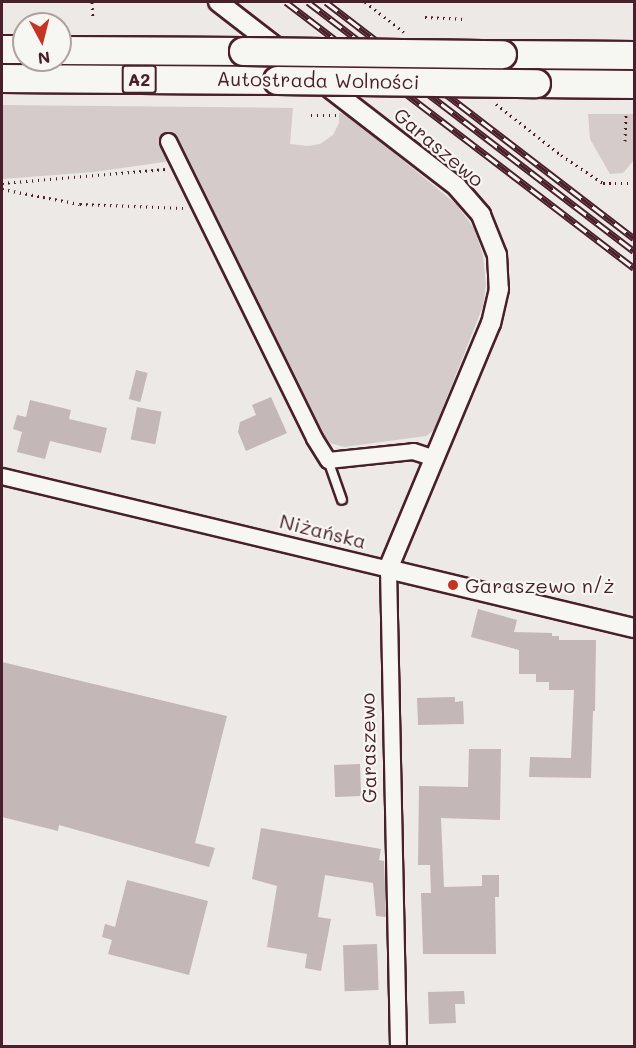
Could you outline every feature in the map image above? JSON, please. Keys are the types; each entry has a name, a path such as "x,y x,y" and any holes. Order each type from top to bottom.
{"highway":[{"name":"Autostrada Wolności","path":"72,50 634,55"},
{"name":"Autostrada Wolności","path":"2,78 634,84"}],"street":[{"name":"Garaszewo","path":"218,2 442,174 471,201 489,230 499,266 496,308 388,569 398,1047"},
{"path":"168,141 314,438 328,460 413,451 435,458"},
{"name":"Niżańska","path":"2,476 634,628"}],"lane":[{"path":"328,460 342,500"}],"path":[{"path":"92,2 93,19"},
{"path":"425,17 465,19"},
{"path":"625,141 626,113"},
{"path":"311,115 339,116"},
{"path":"2,183 157,168 183,171"},
{"path":"603,183 634,183"},
{"path":"2,189 80,204 176,209 199,205"}],"shaded area":[{"path":"2,59 12,59 12,68 2,68"},
{"path":"72,60 170,62 171,69 72,68"},
{"path":"2,105 293,108 290,144 308,146 320,144 333,135 339,123 339,113 344,113 354,120 456,204 474,228 483,255 486,285 483,306 434,430 426,436 344,447 330,443 325,436 321,437 171,161 94,172 2,179"},
{"path":"588,114 634,114 634,160 623,173 610,174 590,139"}],"building":[{"path":"136,370 148,373 140,402 129,399"},
{"path":"271,397 287,433 246,451 238,432 240,422 256,415 252,405"},
{"path":"30,400 71,410 69,419 107,428 101,453 50,441 45,459 17,452 22,432 13,429 17,415 26,417"},
{"path":"137,407 162,412 155,444 131,439"},
{"path":"478,609 517,620 514,632 552,633 552,636 559,636 559,640 596,640 591,778 529,777 530,757 571,758 574,690 549,690 549,682 536,682 536,674 519,674 519,650 471,637"},
{"path":"2,662 227,716 195,843 215,848 209,867 59,825 58,831 2,817"},
{"path":"455,697 455,702 463,701 464,724 418,725 417,698"},
{"path":"469,749 501,749 500,820 441,818 444,887 482,886 482,875 499,875 499,897 495,897 496,954 423,954 421,893 431,893 430,865 418,865 419,786 468,787"},
{"path":"360,764 361,796 335,797 334,765"},
{"path":"261,828 381,849 379,860 384,861 386,917 376,916 373,883 325,875 318,917 331,919 321,971 305,968 307,954 267,947 277,886 252,879"},
{"path":"127,880 208,901 189,975 108,954 112,940 102,937 105,924 115,927"},
{"path":"377,944 379,990 345,991 343,945"},
{"path":"464,991 465,1004 455,1004 456,1023 429,1024 428,992"}],"railway":[{"path":"286,2 634,268"},
{"path":"308,2 634,251"},
{"path":"326,2 634,238"}],"place":[{"name":"Garaszewo n/ż","path":"453,585"}]}
